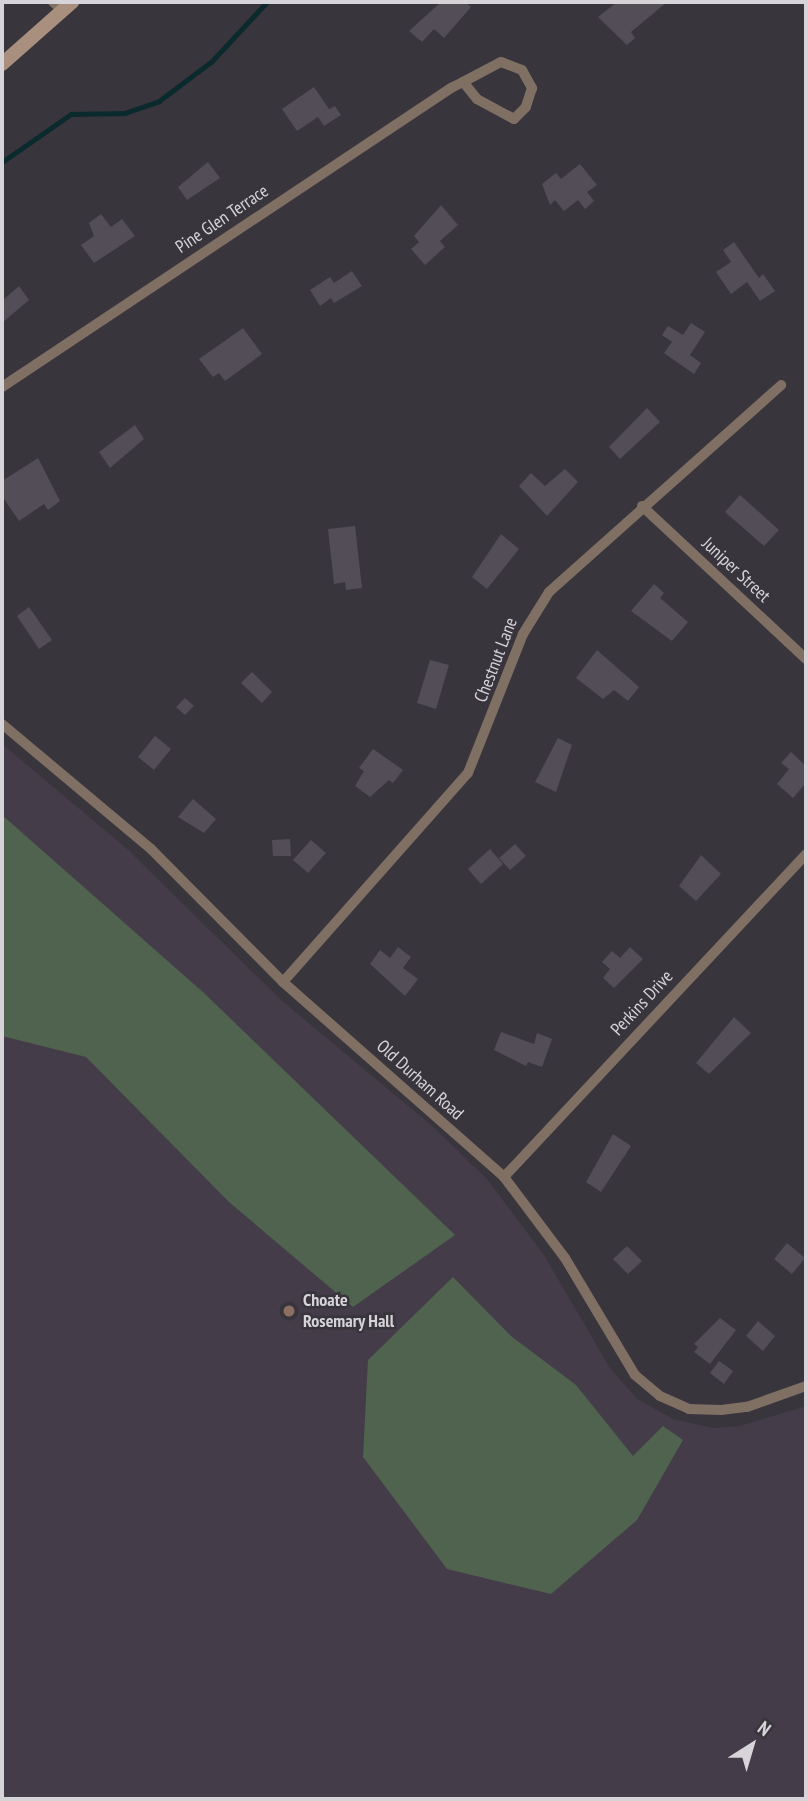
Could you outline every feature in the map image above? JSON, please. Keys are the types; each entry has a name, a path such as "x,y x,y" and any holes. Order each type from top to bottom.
{"main road":[{"path":"2,64 62,4"}],"street":[{"name":"Pine Glen Terrace","path":"2,387 463,82 501,62 522,70 532,88 526,107 514,120 477,99 463,82"},
{"name":"Chestnut Lane","path":"283,982 468,773 523,634 541,602 642,506 781,385"},
{"name":"Juniper Street","path":"642,506 806,659"},
{"name":"Old Durham Road","path":"2,724 151,849 283,982 504,1177 565,1258 635,1376 660,1396 689,1409 747,1407 806,1386"},
{"name":"Perkins Drive","path":"504,1177 806,854"}],"shaded area":[{"name":"Choate Rosemary Hall","path":"2,744 125,847 280,999 431,1125 487,1179 544,1255 610,1368 637,1399 673,1419 713,1428 740,1426 806,1406 806,1799 2,1799"}],"green space":[{"path":"2,815 204,993 455,1235 353,1307 229,1202 86,1057 2,1036"},
{"path":"453,1277 511,1336 576,1385 633,1456 663,1426 683,1440 637,1520 551,1594 447,1569 363,1457 368,1360"}],"building":[{"path":"441,2 465,2 471,7 444,38 434,29 422,42 409,31"},
{"path":"617,2 667,2 631,32 635,38 627,45 598,17"},
{"path":"314,87 329,109 335,106 341,115 324,126 318,117 297,131 282,109"},
{"path":"208,162 220,178 187,200 178,187"},
{"path":"580,164 597,185 587,192 594,201 585,209 578,200 564,211 555,200 550,205 542,184 556,173 561,179"},
{"path":"441,205 458,225 440,241 445,247 425,265 411,249 419,242 414,236"},
{"path":"101,214 111,227 122,219 135,236 94,263 81,245 94,236 89,223"},
{"path":"734,242 759,278 763,274 775,291 760,301 747,282 731,294 716,272 731,262 723,250"},
{"path":"352,271 362,286 334,303 331,298 320,306 310,290 330,277 334,283"},
{"path":"19,286 29,300 2,323 2,301"},
{"path":"691,323 705,332 690,355 701,363 694,374 664,353 672,342 662,335 668,326 683,335"},
{"path":"243,328 262,354 225,381 219,373 213,377 199,359"},
{"path":"647,408 660,422 620,459 609,447"},
{"path":"135,425 144,439 110,468 99,452"},
{"path":"38,458 60,501 48,510 44,504 19,521 2,496 2,481"},
{"path":"565,469 578,482 547,516 519,486 531,473 545,486"},
{"path":"740,495 779,530 764,546 725,512"},
{"path":"355,526 362,588 346,590 345,582 334,584 328,529"},
{"path":"501,534 519,549 487,589 472,577"},
{"path":"654,584 664,593 660,598 688,622 672,641 631,611"},
{"path":"29,607 52,640 39,649 17,616"},
{"path":"597,650 639,687 628,701 614,690 603,699 576,678"},
{"path":"430,660 449,665 436,709 417,703"},
{"path":"252,672 272,692 262,703 241,683"},
{"path":"185,698 194,706 185,715 176,707"},
{"path":"155,736 171,749 154,770 138,757"},
{"path":"558,738 572,745 556,792 535,782"},
{"path":"373,749 403,770 393,783 389,780 370,797 355,786 364,771 359,768"},
{"path":"791,752 806,766 806,783 793,798 777,784 789,769 781,763"},
{"path":"193,799 216,819 204,833 178,817"},
{"path":"290,839 291,856 273,856 272,840"},
{"path":"311,840 326,853 308,873 293,860"},
{"path":"515,844 526,856 510,870 499,858"},
{"path":"490,849 503,864 481,884 468,869"},
{"path":"701,855 721,874 696,901 679,886"},
{"path":"398,947 411,957 403,968 418,979 405,996 370,964 380,950 390,958"},
{"path":"630,947 643,959 614,988 603,978 610,969 602,962 612,951 620,958"},
{"path":"734,1017 751,1033 709,1074 696,1063"},
{"path":"501,1032 534,1044 537,1033 552,1039 542,1067 528,1062 526,1066 494,1050"},
{"path":"613,1134 631,1146 601,1192 586,1182"},
{"path":"787,1243 805,1258 792,1274 774,1259"},
{"path":"627,1246 642,1261 628,1274 613,1259"},
{"path":"720,1318 736,1330 710,1364 694,1352 698,1347 694,1344"},
{"path":"758,1321 775,1336 763,1351 746,1336"},
{"path":"719,1361 733,1371 724,1384 710,1373"}],"waterway":[{"path":"2,162 71,114 125,113 159,101 211,62 267,2"}],"place":[{"name":"Choate Rosemary Hall","path":"289,1311"}]}
